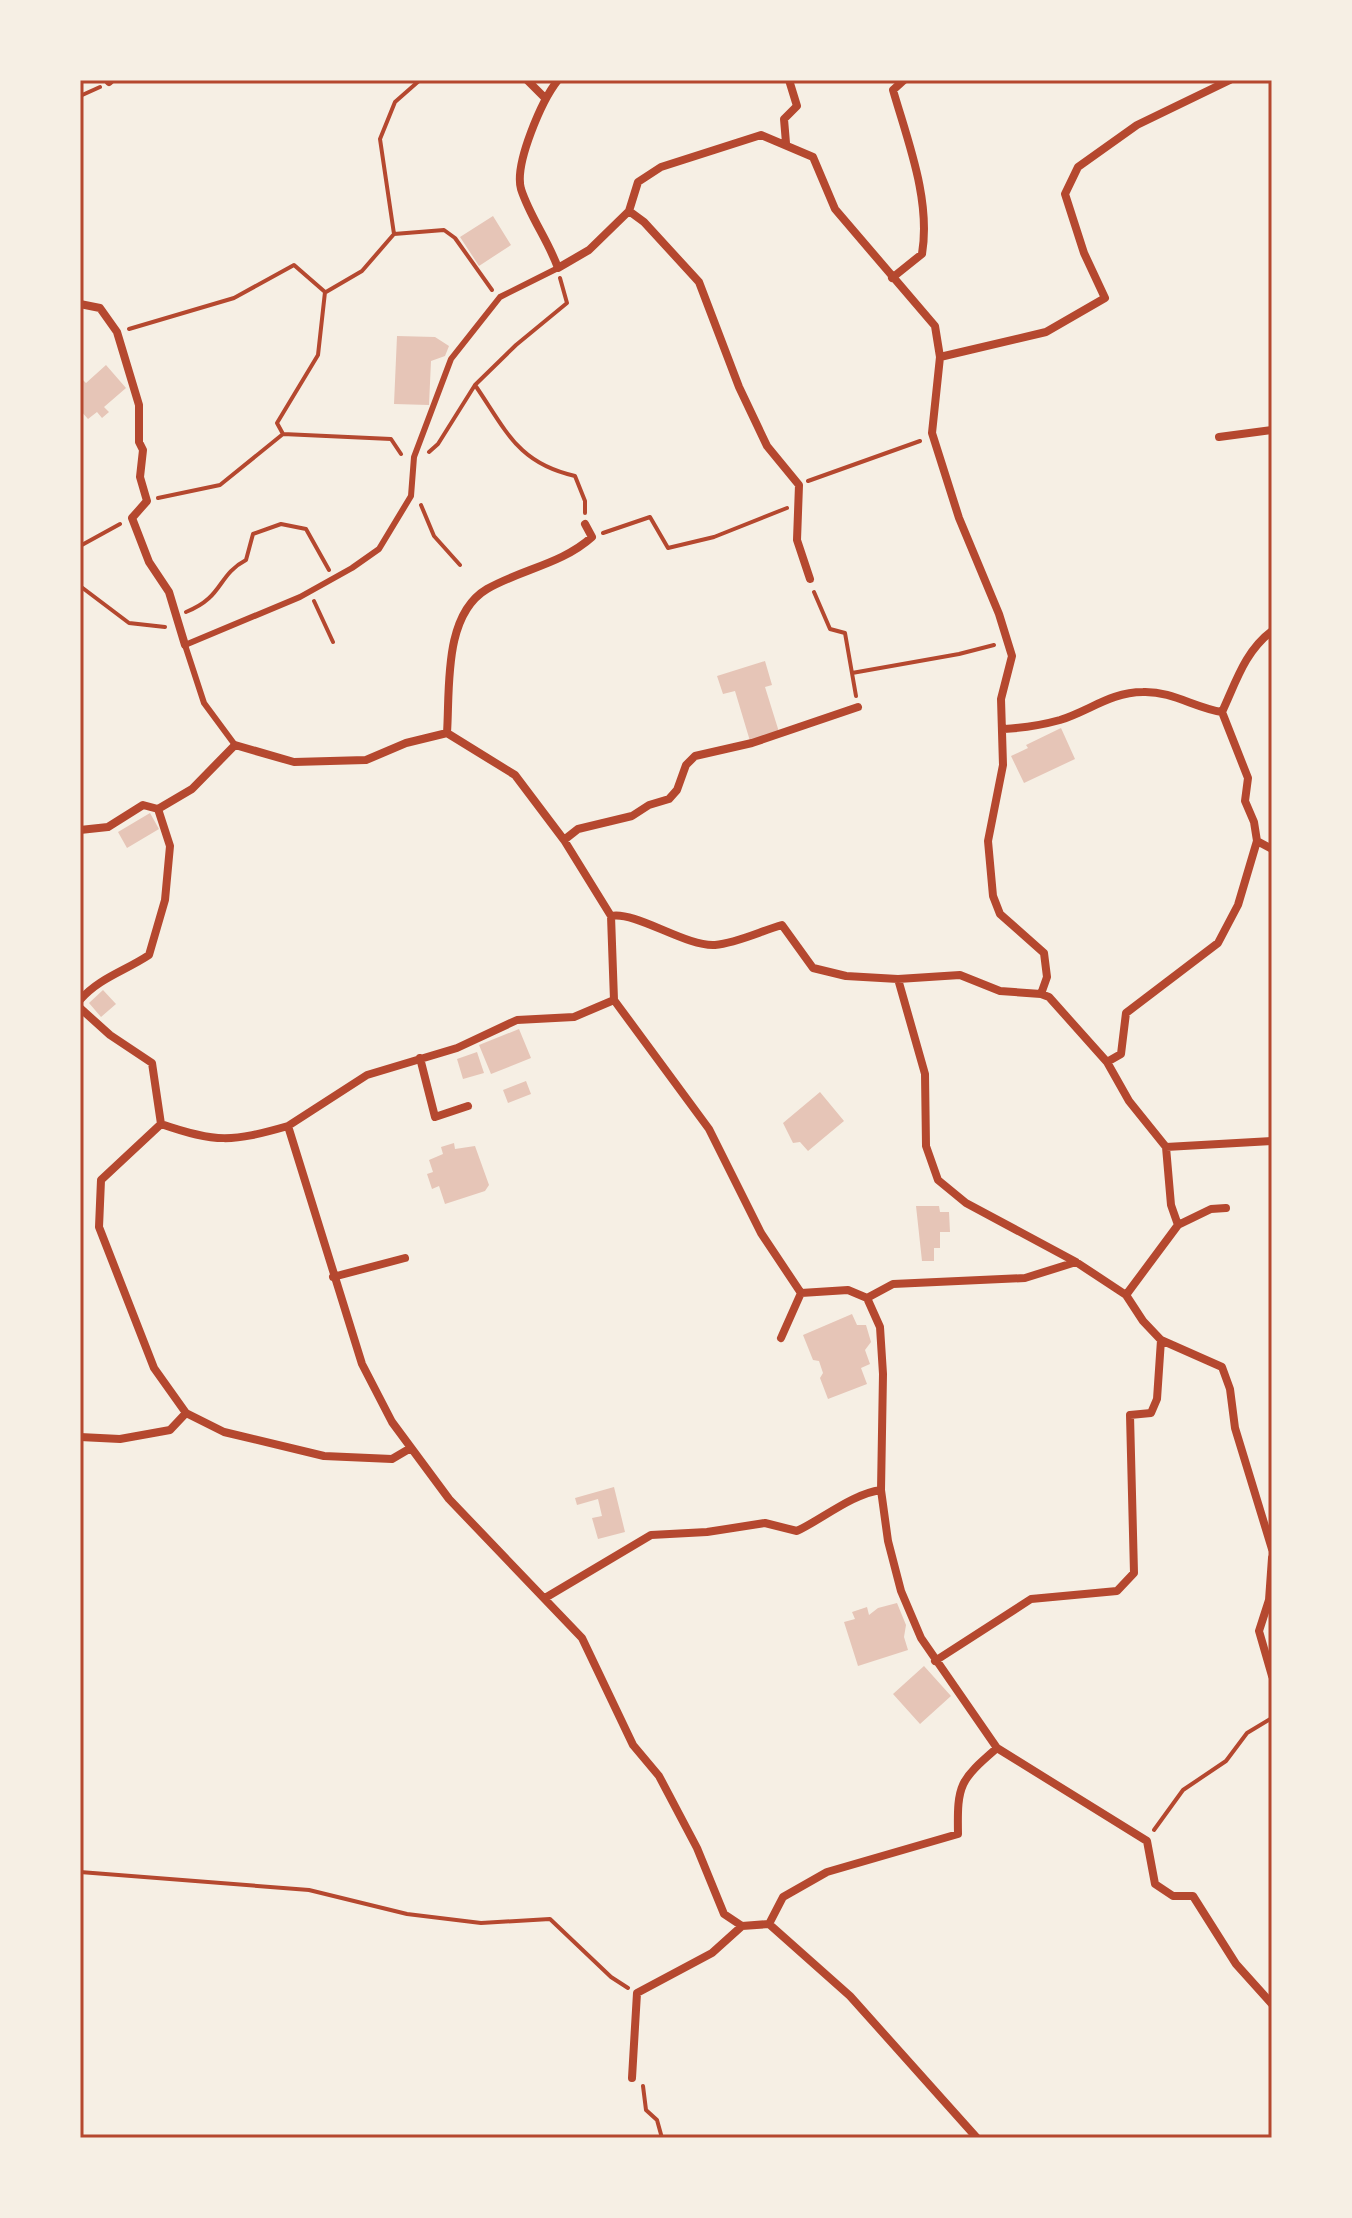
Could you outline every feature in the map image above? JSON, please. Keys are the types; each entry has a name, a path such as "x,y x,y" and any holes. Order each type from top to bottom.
{"street":[{"path":"527,80 544,97"},
{"path":"558,80 544,97 529,136 520,186 558,268 589,250 629,211 638,182 661,167 761,135 813,157 835,209 935,326 940,357 932,433 959,518 1012,656 1001,699 1003,765 988,841 993,896 1000,914 1044,953 1047,977 1041,994"},
{"path":"786,143 784,119 797,106 789,80"},
{"path":"892,278 922,254 926,228 913,160 893,90 904,80"},
{"path":"940,357 1046,332 1105,298 1084,253 1065,194 1078,167 1137,125 1230,80"},
{"path":"629,211 644,222 699,282 739,387 767,446 799,485 797,540 810,579"},
{"path":"80,304 100,308 117,332 139,405 139,442 143,450 140,477 147,501 132,518 177,616 178,629 185,645"},
{"path":"1219,437 1272,430"},
{"path":"447,733 451,667 460,621 485,590 543,567 592,537 585,524"},
{"path":"1107,1062 1121,1054 1126,1013 1218,943 1238,905 1257,841 1254,822 1245,801 1248,778 1222,712 1242,665 1260,640 1272,631"},
{"path":"1004,729 1061,720 1114,695 1145,692 1189,699 1206,709 1222,712"},
{"path":"564,840 578,829 632,816 649,805 669,799 677,790 686,765 695,756 752,743 858,707"},
{"path":"80,830 108,827 143,805 158,809 192,789 235,745 294,762 366,760 406,743 447,733 515,775 564,840 611,916 614,1000 691,1099 761,1233 801,1293"},
{"path":"80,1000 95,982 127,970 149,955 165,900 170,846 158,809"},
{"path":"1257,841 1272,849"},
{"path":"611,916 621,914 651,928 713,945 782,925 813,968 846,976 898,979 960,975 1000,991 1049,997 1107,1062 1129,1101 1166,1147 1171,1205 1178,1225"},
{"path":"898,979 925,1074 926,1146 938,1180 966,1203 1076,1262 1126,1295 1143,1321 1161,1340 1222,1367 1230,1389 1235,1428 1272,1549"},
{"path":"161,1124 207,1140 245,1139 288,1126 367,1075 457,1048 517,1020 574,1017 614,1000"},
{"path":"80,1008 110,1035 152,1063 161,1124"},
{"path":"420,1058 435,1117 468,1106"},
{"path":"161,1124 101,1180 99,1227 154,1368 186,1413 224,1432 324,1456 392,1459 409,1449"},
{"path":"288,1126 362,1364 409,1449 449,1499 582,1638 633,1745 659,1776 697,1848 724,1914 742,1926"},
{"path":"1166,1147 1272,1141"},
{"path":"1126,1295 1178,1225 1211,1209 1226,1208"},
{"path":"333,1277 405,1258"},
{"path":"867,1298 893,1284 1025,1278 1076,1262"},
{"path":"801,1293 848,1290 867,1298 880,1327 881,1490 888,1541 901,1591 935,1661 997,1748 1147,1841 1155,1884 1173,1896 1193,1896 1236,1964 1272,2004"},
{"path":"781,1338 801,1293"},
{"path":"935,1661 1031,1599 1117,1591 1134,1573 1130,1415 1151,1413 1157,1399 1161,1340"},
{"path":"80,1437 120,1439 170,1430 186,1413"},
{"path":"545,1598 651,1535 707,1532 765,1523 797,1531 837,1511 863,1493 881,1490"},
{"path":"1272,1558 1269,1600 1259,1631 1272,1676"},
{"path":"769,1924 783,1897 827,1872 958,1834 957,1800 966,1775 997,1748"},
{"path":"632,2078 637,1993 712,1953 742,1926 769,1924 850,1996 977,2138"}],"lane":[{"path":"235,745 204,703 185,645 310,591 379,549 411,496 417,450 451,359 500,297 558,268"}],"path":[{"path":"394,234 380,139 395,102 420,80"},
{"path":"80,96 110,81"},
{"path":"325,292 362,271 394,234 444,230 455,238 483,283 500,297"},
{"path":"117,332 234,298 294,265 325,292"},
{"path":"417,450 429,453 438,444 475,385 516,345 567,303 558,268"},
{"path":"283,434 277,423 318,355 325,292"},
{"path":"475,385 519,448 540,466 575,476 585,501 585,524"},
{"path":"799,485 915,444 932,433"},
{"path":"147,501 220,485 283,434 391,439 413,469"},
{"path":"411,496 420,502 434,536 460,565"},
{"path":"592,537 650,517 668,548 714,537 796,505"},
{"path":"80,546 132,518"},
{"path":"177,616 205,604 220,589 232,567 246,560 253,534 281,524 306,529 334,579"},
{"path":"810,579 818,608 830,629 845,633 858,707"},
{"path":"80,586 129,623 178,629"},
{"path":"310,591 333,642"},
{"path":"852,673 959,654 1007,641"},
{"path":"1147,1841 1183,1790 1226,1761 1247,1733 1272,1718"},
{"path":"80,1872 309,1890 407,1914 481,1923 550,1919 611,1977 637,1993"},
{"path":"632,2078 643,2081 646,2110 657,2120 662,2138"}],"building":[{"path":"493,216 511,245 479,266 460,237"},
{"path":"397,336 435,337 449,346 445,356 431,361 429,405 394,404"},
{"path":"106,365 126,388 104,407 109,412 102,418 97,412 88,419 80,410 80,377 86,383"},
{"path":"765,661 772,685 765,687 779,732 750,741 735,691 723,694 717,676"},
{"path":"1061,728 1075,759 1024,783 1011,756"},
{"path":"150,813 159,829 127,848 118,832"},
{"path":"103,990 116,1004 101,1017 89,1003"},
{"path":"519,1029 531,1058 491,1074 479,1045"},
{"path":"477,1052 484,1073 463,1079 457,1059"},
{"path":"526,1081 531,1094 508,1103 503,1090"},
{"path":"820,1092 844,1121 808,1151 800,1142 793,1143 783,1123"},
{"path":"454,1143 455,1149 475,1146 489,1185 485,1191 445,1204 439,1186 432,1189 427,1174 433,1172 429,1160 443,1154 441,1147"},
{"path":"916,1206 939,1206 940,1212 949,1212 950,1232 940,1232 940,1248 934,1248 934,1261 922,1261"},
{"path":"852,1314 857,1325 866,1325 871,1342 865,1350 870,1364 861,1368 867,1384 828,1399 820,1378 823,1373 819,1361 813,1360 803,1335"},
{"path":"614,1487 625,1532 598,1539 592,1518 602,1516 598,1499 577,1505 575,1498"},
{"path":"897,1603 906,1625 904,1637 908,1650 858,1666 844,1622 855,1619 852,1612 867,1607 869,1615 878,1608"},
{"path":"924,1666 951,1696 920,1724 893,1694"}]}
